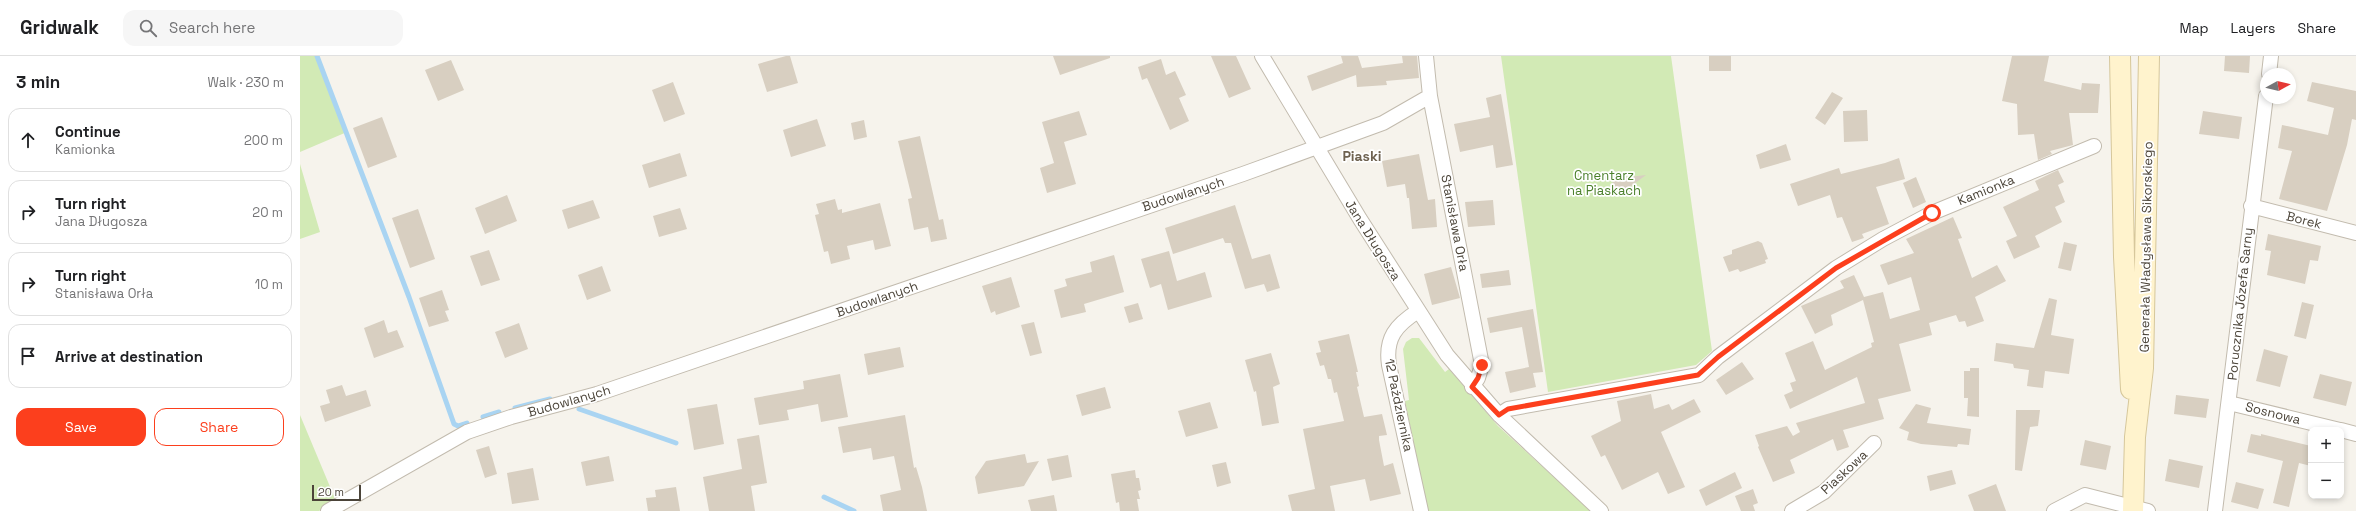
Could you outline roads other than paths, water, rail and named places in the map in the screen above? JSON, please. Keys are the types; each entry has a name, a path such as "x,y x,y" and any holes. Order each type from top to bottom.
{"main road":[{"name":"Generała Władysława Sikorskiego","path":"2120,56 2124,257 2138,510"},
{"name":"Generała Władysława Sikorskiego","path":"2135,437 2143,368 2149,56"}],"street":[{"name":"Jana Długosza","path":"1262,56 1315,147 1447,355 1472,387 1499,415"},
{"name":"Stanisława Orła","path":"1426,56 1430,96 1482,365 1478,378 1472,387"},
{"path":"2270,68 2271,56"},
{"name":"Budowlanych","path":"328,511 467,432 511,417 597,394 1243,174 1383,123 1430,96"},
{"name":"Porucznika Józefa Sarny","path":"2215,511 2229,403 2251,206 2265,104"},
{"name":"Kamionka","path":"1499,415 1508,409 1698,375 1718,357 1836,268 1883,239 1932,213 2094,146"},
{"name":"Borek","path":"2251,206 2356,233"},
{"name":"12 Października","path":"1418,311 1403,322 1394,334 1388,348 1389,365 1421,511"},
{"name":"Sosnowa","path":"2229,403 2328,427"},
{"path":"1499,415 1601,511"},
{"name":"Sosnowa","path":"2344,431 2356,434"},
{"name":"Piaskowa","path":"1792,511 1824,492 1874,443"},
{"path":"2054,511 2085,495 2112,500 2138,510"}],"waterway":[{"path":"317,56 409,297 454,424 458,426 467,423"},
{"path":"515,408 550,399"},
{"path":"579,409 676,443"},
{"path":"483,417 499,412"},
{"path":"824,497 854,511"}],"district":[{"name":"Piaski","path":"1362,156"}],"park label":[{"name":"Cmentarz na Piaskach","path":"1604,182"}]}
